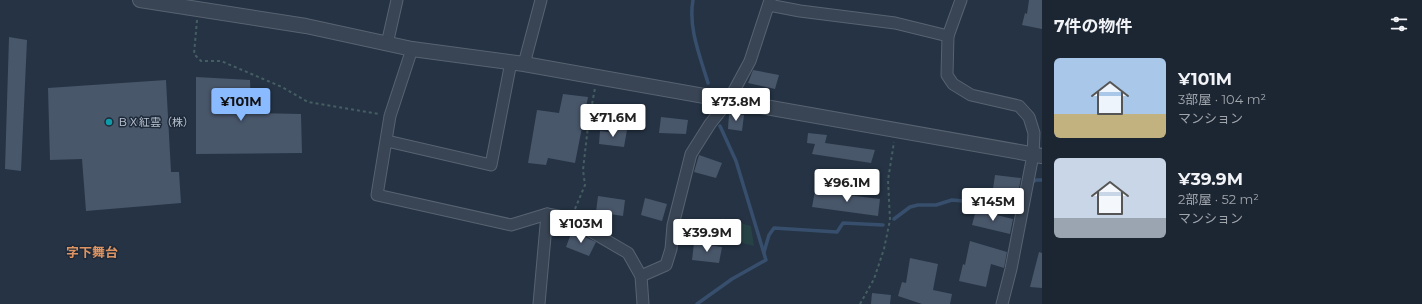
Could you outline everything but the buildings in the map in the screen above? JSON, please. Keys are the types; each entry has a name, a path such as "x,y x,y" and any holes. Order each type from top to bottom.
{"street":[{"path":"140,0 306,26 412,49 518,63 1037,155"},
{"path":"387,44 396,0"},
{"path":"387,141 491,166 518,63 541,0"},
{"path":"961,0 948,36 947,75 953,84 971,95 1019,106 1029,116 1034,133 1037,155 1002,304"},
{"path":"641,276 666,264 671,249 674,221 691,154 710,124 729,100 750,61 770,3 800,11 895,23 948,36"},
{"path":"412,49 390,116 377,195 511,225 547,214 568,218 628,253 641,276 643,304"},
{"path":"539,304 547,214"}],"path":[{"path":"198,9 194,54 201,61 221,61 282,87 308,102 390,116"},
{"path":"568,218 572,214 585,186 583,170 588,126 597,77"},
{"path":"860,304 874,279 890,220 888,180 896,131"},
{"path":"674,221 718,231"}],"green space":[{"path":"722,218 751,226 754,246 720,237"}],"waterway":[{"path":"693,0 693,31 708,83"},
{"path":"697,304 732,279 766,260 736,161 720,126"},
{"path":"1031,183 1036,180 1042,180"},
{"path":"894,219 910,207 918,205 936,205 952,200 974,202 980,199 1019,198"},
{"path":"764,252 769,235 774,228 837,232 843,223 883,225"}],"place":[{"name":"ＢＸ紅雲（株）","path":"109,122"}],"district":[{"name":"字下舞台","path":"92,252"}]}
